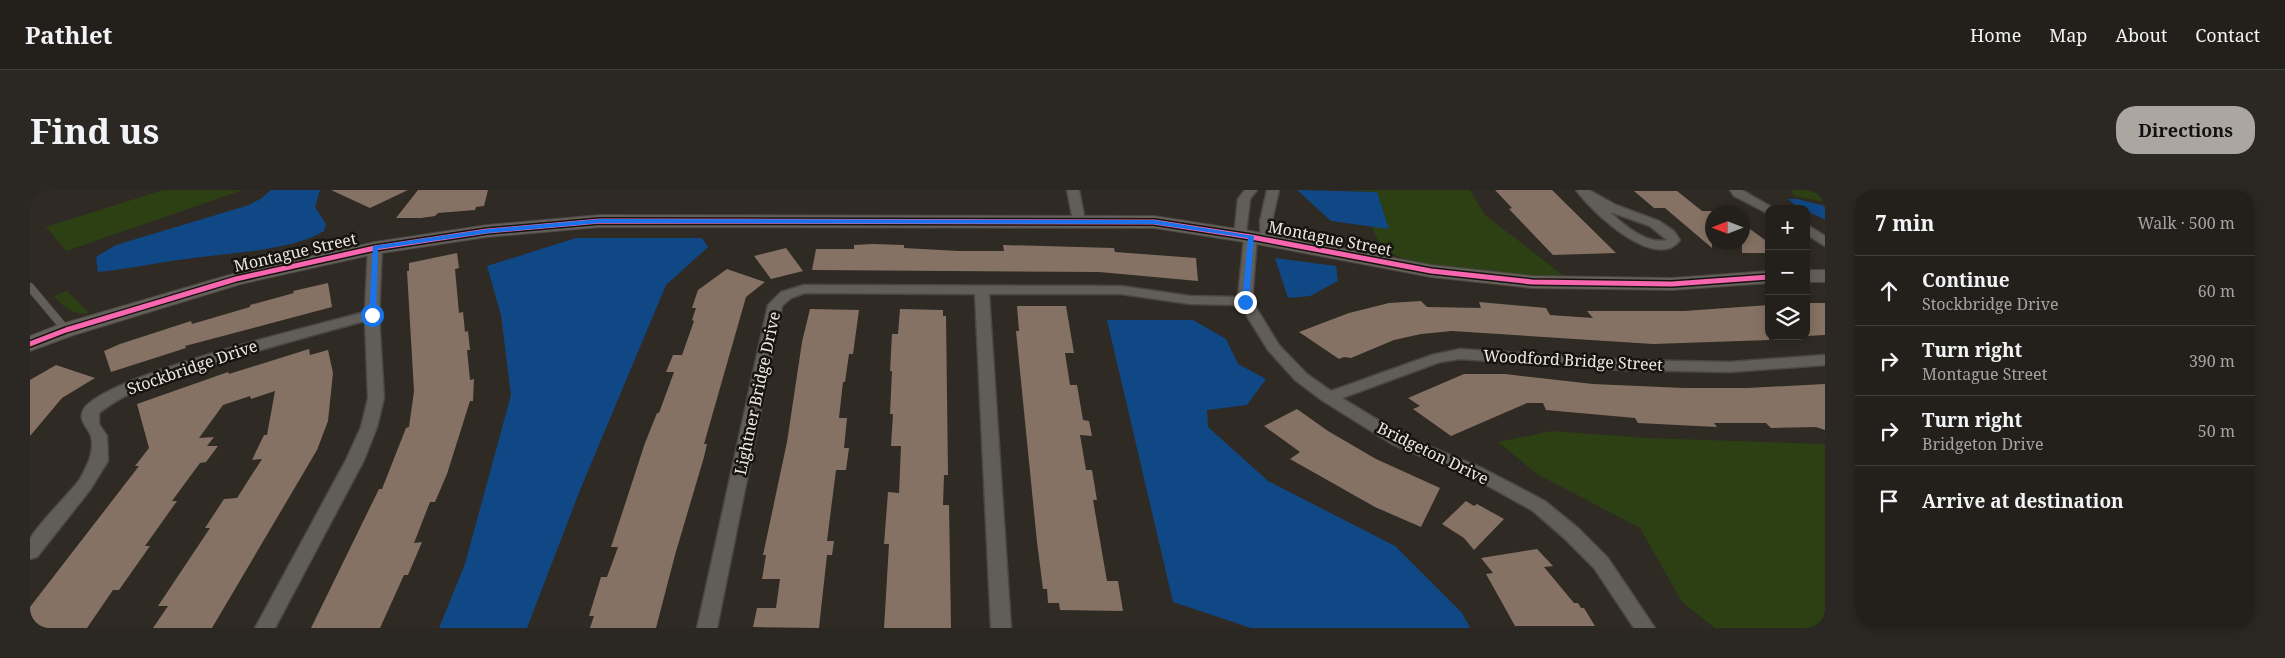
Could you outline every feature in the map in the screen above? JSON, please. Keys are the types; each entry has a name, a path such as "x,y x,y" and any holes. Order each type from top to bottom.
{"street":[{"path":"1073,190 1079,221"},
{"path":"1245,302 1253,237 1244,199 1251,190"},
{"path":"1253,237 1266,221 1273,190"},
{"path":"1736,190 1738,193 1765,207"},
{"path":"1583,192 1612,208 1653,223 1670,232 1674,240 1669,245 1657,244 1626,234 1583,192"},
{"path":"1244,205 1269,209"},
{"name":"Montague Street","path":"30,344 66,330 236,280 375,248 488,231 600,221 1154,222 1253,237 1431,271 1532,282 1672,284 1765,276"},
{"path":"1810,231 1825,242"},
{"path":"265,628 354,460 369,427 376,398 372,315 375,248"},
{"path":"1810,276 1825,276"},
{"name":"Lightner Bridge Drive","path":"707,628 775,305 786,295 804,289 1121,290 1190,300 1245,302"},
{"path":"982,290 1001,628"},
{"name":"Bridgeton Drive","path":"1245,302 1273,347 1301,377 1328,397 1398,440 1478,473 1539,506 1602,563 1646,628"},
{"name":"Stockbridge Drive","path":"30,552 84,486 99,461 98,436 91,424 91,411 109,397 141,382 286,336 372,315"},
{"name":"Woodford Bridge Street","path":"1328,397 1437,358 1460,354 1623,365 1711,366 1825,360"}],"lane":[{"path":"30,287 34,297 66,330"}],"green space":[{"path":"163,190 243,190 66,251 46,227"},
{"path":"1349,190 1470,190 1485,215 1568,279 1530,277 1418,265 1383,250 1371,226 1389,229 1377,192"},
{"path":"1791,190 1825,190 1825,202 1794,196"},
{"path":"67,291 89,313 74,312 65,307 54,296"},
{"path":"1552,431 1646,438 1825,444 1825,628 1715,628 1682,602 1640,528 1537,474 1498,442"}],"water":[{"path":"271,190 320,190 315,207 326,224 324,231 310,238 277,247 98,272 96,257 116,245 249,205 262,198"},
{"path":"1297,190 1377,192 1389,229 1331,221"},
{"path":"1788,199 1797,199 1825,206 1825,220 1810,212 1810,205 1796,205"},
{"path":"576,238 702,238 708,247 666,285 580,490 527,628 439,628 465,564 511,395 501,315 487,266"},
{"path":"1275,258 1336,266 1338,281 1310,296 1288,298"},
{"path":"1107,320 1193,320 1226,339 1238,364 1266,379 1247,405 1207,410 1208,427 1268,481 1395,546 1462,613 1470,628 1251,628 1173,602"}],"building":[{"path":"331,190 408,190 370,208"},
{"path":"418,190 488,190 484,206 476,207 475,210 438,213 435,216 421,218 396,218"},
{"path":"1495,190 1552,190 1616,253 1553,255 1509,209 1512,208"},
{"path":"1634,191 1677,191 1702,211 1705,211 1705,242 1665,208 1654,208"},
{"path":"1750,229 1765,240 1765,253 1742,253 1742,250 1750,250"},
{"path":"854,245 904,245 904,248 959,251 1004,251 1003,245 1114,248 1115,252 1196,258 1198,281 1099,272 812,270 816,249 854,249"},
{"path":"786,248 803,271 771,279 754,256"},
{"path":"457,253 459,268 455,269 459,313 463,312 465,332 468,331 470,350 467,350 470,380 474,379 473,401 470,401 447,474 435,502 430,502 414,543 422,542 408,575 404,575 380,628 311,628 379,489 382,489 406,428 409,427 414,391 407,271 409,271 409,263"},
{"path":"727,269 765,282 746,297 704,444 707,444 704,457 656,628 590,628 594,616 589,616 601,577 607,577 618,547 611,547 645,443 657,413 659,413 674,372 666,372 673,355 682,355 694,321 692,320 696,308 692,308 698,290"},
{"path":"328,283 332,307 185,346 186,348 111,372 104,351 120,344 191,321 192,324 250,307 250,305 294,293 293,291"},
{"path":"1421,301 1427,307 1481,308 1479,302 1546,308 1550,315 1593,318 1587,311 1684,311 1765,305 1765,340 1769,340 1653,344 1452,331 1421,334 1394,340 1351,358 1344,357 1339,359 1299,332 1349,313 1389,303"},
{"path":"1810,303 1825,303 1825,335 1810,336"},
{"path":"1017,306 1066,306 1074,353 1065,353 1070,385 1077,385 1083,420 1089,421 1092,436 1080,435 1086,470 1092,470 1097,500 1093,500 1107,581 1118,581 1123,611 1060,610 1059,603 1048,603 1047,589 1043,589 1016,331 1019,331"},
{"path":"810,309 859,310 853,354 849,354 845,382 843,382 839,418 847,418 844,448 849,448 846,470 836,470 827,541 834,541 832,555 827,555 819,628 753,627 757,608 776,608 780,579 762,579 766,555 763,555 787,442 802,342"},
{"path":"900,309 943,310 943,316 946,316 948,475 944,475 943,505 949,505 951,628 884,628 889,544 884,544 888,492 899,493 901,446 891,446 893,414 890,414 892,371 890,371 892,334 898,334"},
{"path":"309,349 310,355 328,350 333,373 328,421 317,450 212,628 153,628 168,606 158,606 210,528 205,528 224,499 237,498 262,459 252,460 264,435 267,435 275,391 251,399 250,396 223,405 199,438 214,437 207,446 218,446 206,462 200,463 172,501 177,501 145,546 150,546 119,590 113,590 87,628 30,628 30,607 139,466 135,466 149,448 137,404 228,372 229,374"},
{"path":"56,365 95,378 62,398 30,436 30,380"},
{"path":"1464,374 1505,374 1593,384 1684,388 1748,388 1825,384 1825,430 1816,427 1771,428 1766,423 1714,423 1717,427 1638,423 1635,418 1546,410 1543,403 1527,403 1451,436 1413,409 1420,406 1408,398"},
{"path":"1297,409 1328,431 1376,459 1440,488 1421,527 1375,507 1290,459 1300,452 1264,426"},
{"path":"1466,501 1474,506 1477,504 1504,519 1474,550 1464,538 1442,524"},
{"path":"1537,549 1553,566 1544,567 1574,603 1578,603 1581,608 1584,608 1595,626 1515,626 1486,574 1493,573 1481,558"}],"cycle path":[{"path":"30,344 66,330 236,279 375,248 487,231 600,221 1154,222 1251,237 1431,271 1532,282 1672,284 1765,277"}],"route":[{"path":"372,315 375,248 488,231 600,221 1154,222 1251,236 1245,302"}]}
